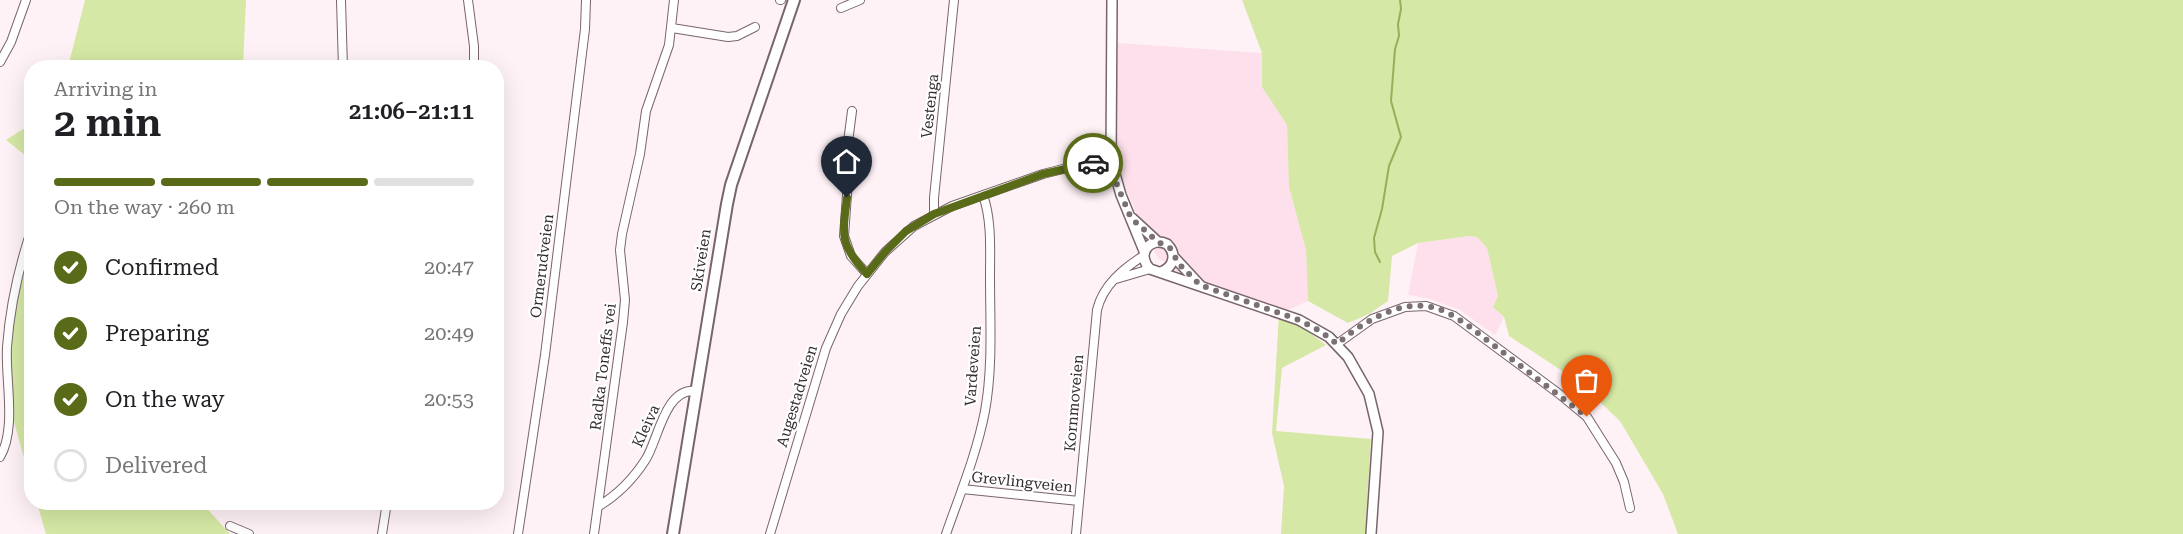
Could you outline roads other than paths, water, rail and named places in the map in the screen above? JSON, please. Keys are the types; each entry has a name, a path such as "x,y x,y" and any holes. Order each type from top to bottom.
{"main road":[{"name":"Skiveien","path":"673,534 719,244 731,185 794,0"}],"street":[{"path":"0,62 12,42 26,0"},
{"path":"341,0 343,60"},
{"path":"468,0 474,60"},
{"name":"Ormerudveien","path":"518,534 545,356 585,29 586,0"},
{"name":"Radka Toneffs vei","path":"594,534 623,322 625,300 620,250 622,234 640,154 646,111 664,63 672,28 674,0"},
{"path":"842,8 860,0"},
{"name":"Vestenga","path":"934,214 954,0"},
{"path":"1112,0 1111,160 1117,185 1144,254 1145,263 1150,269"},
{"path":"672,28 728,37 737,36 755,27"},
{"path":"852,111 847,150 848,181 844,236 851,256 867,274"},
{"name":"Augestadveien","path":"770,534 826,348 841,314 867,274 885,252 906,231 934,214 983,195 1067,168 1111,160"},
{"name":"Vardeveien","path":"946,534 962,489 984,412 988,386 989,221 983,195"},
{"path":"1131,218 1158,242 1170,248 1173,256 1200,285"},
{"path":"1144,254 1148,245 1158,242"},
{"name":"Kornmoveien","path":"1076,534 1096,310 1104,292 1120,272 1144,254"},
{"path":"1161,272 1170,266 1173,256"},
{"path":"0,457 8,436 9,323 24,257"},
{"path":"1114,280 1150,269 1161,272 1299,320 1320,331 1337,344 1362,379 1377,423 1378,454 1371,534"},
{"path":"1337,344 1372,319 1401,309 1426,306 1455,316 1587,417 1616,463 1624,482 1630,508"},
{"name":"Kleiva","path":"599,506 617,494 647,458 665,414 678,396 686,391 695,391"},
{"name":"Grevlingveien","path":"962,489 1079,501"},
{"path":"382,534 386,510"},
{"path":"230,526 249,534"}],"waterway":[{"path":"1380,262 1375,252 1374,238 1382,209 1389,166 1401,137 1391,101 1395,49 1399,36 1400,0"}]}
